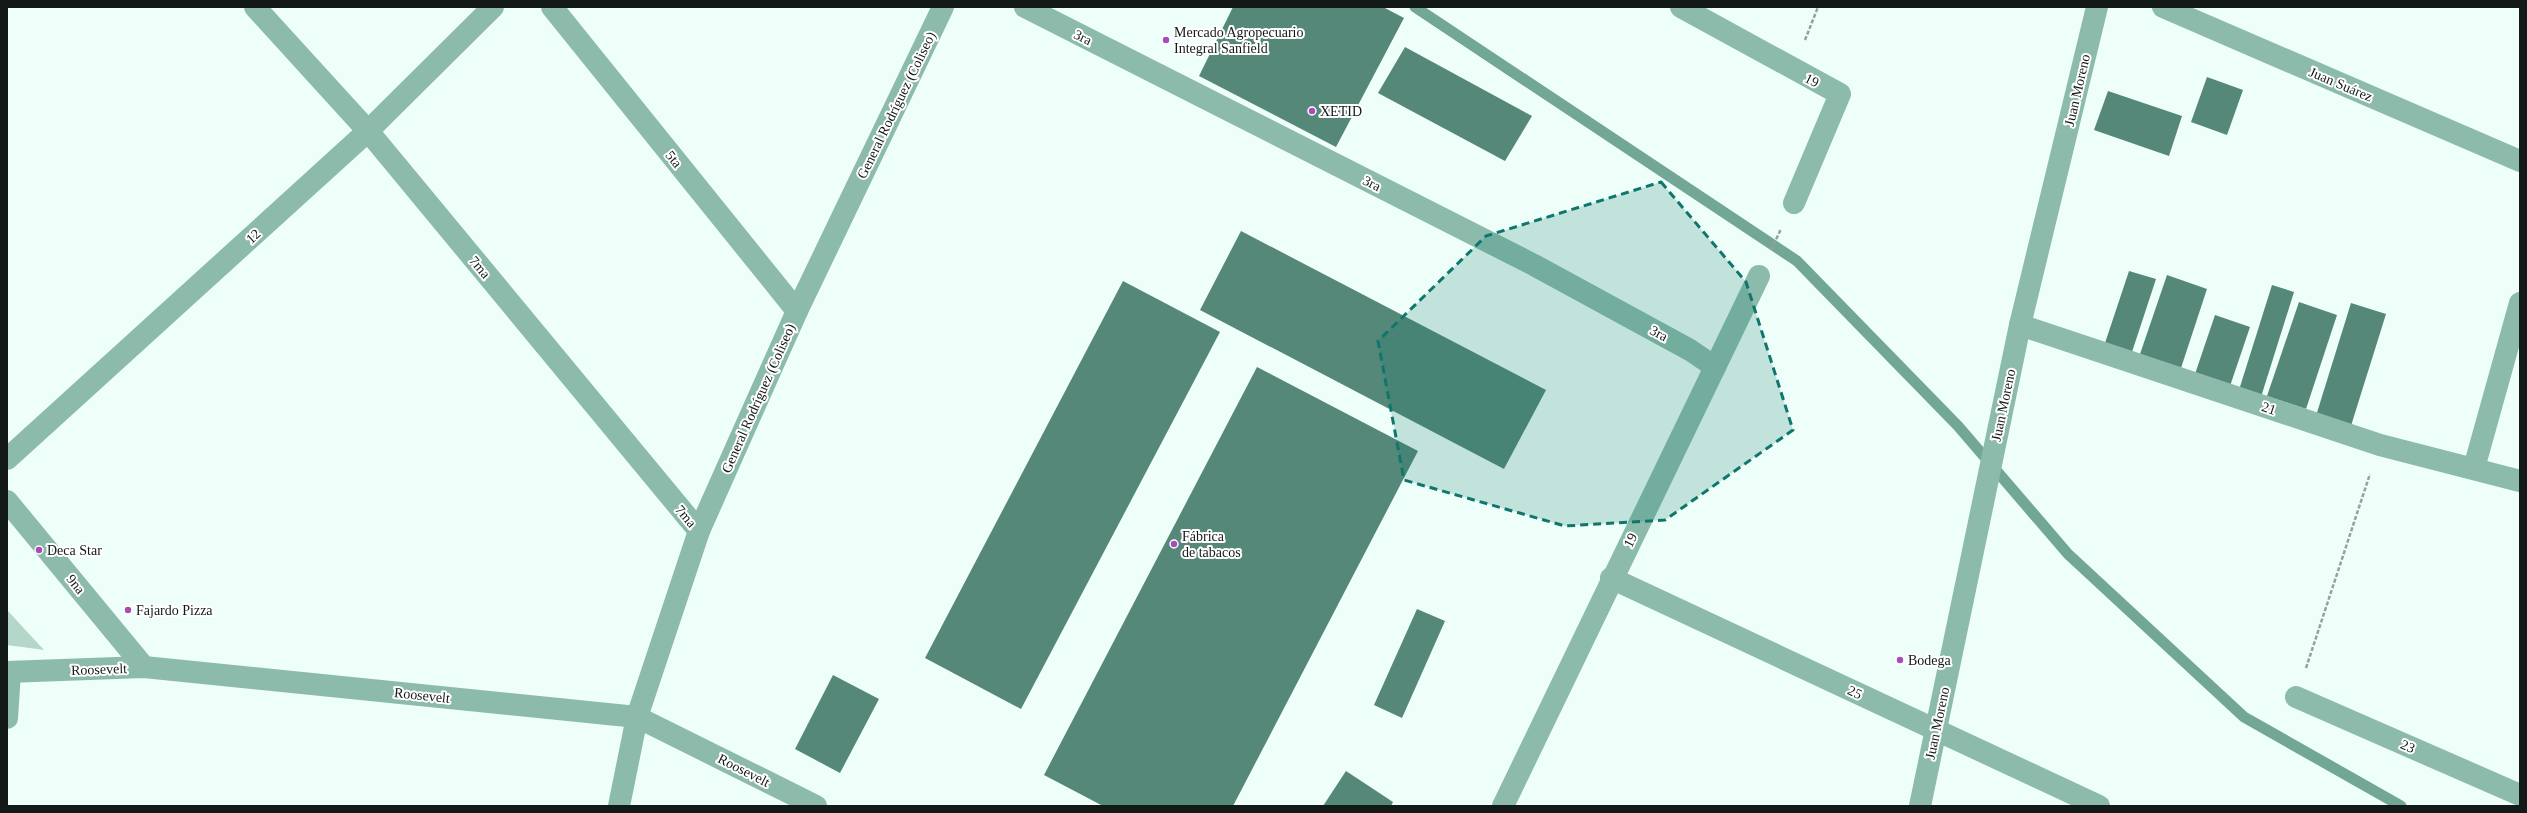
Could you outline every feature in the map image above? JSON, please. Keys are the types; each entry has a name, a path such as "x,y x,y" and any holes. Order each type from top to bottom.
{"street":[{"name":"7ma","path":"255,7 368,132 699,531"},
{"name":"12","path":"7,459 368,132 493,7"},
{"name":"5ta","path":"552,7 797,311"},
{"name":"General Rodríguez (Coliseo)","path":"619,806 637,717 699,531 797,311 943,7"},
{"name":"3ra","path":"1025,7 1534,265 1690,350 1715,367"},
{"name":"19","path":"1681,7 1840,94 1794,203"},
{"name":"Juan Moreno","path":"1920,806 2020,325 2096,7"},
{"name":"Juan Suárez","path":"2163,7 2520,161"},
{"name":"19","path":"1503,806 1611,578 1759,276"},
{"path":"2474,468 2520,303"},
{"name":"21","path":"2020,325 2380,445 2520,481"},
{"name":"9na","path":"7,501 144,668"},
{"name":"25","path":"1611,578 2099,806"},
{"name":"Roosevelt","path":"9,672 144,668 637,717 816,806"},
{"path":"7,718 9,672"},
{"name":"23","path":"2296,697 2520,795"}],"path":[{"path":"1759,276 1794,203"},
{"path":"2296,697 2380,445"}],"highlighted area":[{"path":"1661,182 1746,282 1793,430 1665,520 1565,526 1404,480 1378,341 1486,236"}],"green space":[{"path":"7,610 44,650 7,645"}],"building":[{"name":"XETID","path":"1233,7 1383,7 1404,18 1336,147 1199,76"},
{"path":"1405,47 1532,116 1505,161 1378,93"},
{"path":"2207,77 2243,90 2227,135 2191,122"},
{"path":"2108,91 2182,116 2169,156 2094,130"},
{"path":"1241,231 1546,390 1504,469 1200,310"},
{"path":"2129,271 2156,279 2130,358 2103,349"},
{"path":"2167,275 2207,289 2180,371 2139,357"},
{"path":"1123,281 1220,332 1021,709 925,658"},
{"path":"2272,285 2294,292 2261,397 2239,390"},
{"path":"2299,302 2337,315 2306,409 2267,396"},
{"path":"2351,303 2386,314 2350,429 2315,419"},
{"path":"2215,315 2250,327 2229,389 2194,377"},
{"path":"1257,367 1418,451 1233,806 1103,806 1044,775"},
{"path":"1417,609 1445,621 1402,718 1374,705"},
{"path":"833,675 879,699 840,773 795,749"},
{"path":"1346,771 1393,802 1391,806 1323,806"}],"waterway":[{"path":"1415,7 1797,261 1958,426 2068,554 2244,717 2401,806"}],"place":[{"name":"Mercado Agropecuario Integral Sanfield","path":"1166,40"},
{"name":"XETID","path":"1312,111"},
{"name":"Fábrica de tabacos","path":"1174,544"},
{"name":"Deca Star","path":"39,550"},
{"name":"Fajardo Pizza","path":"128,610"},
{"name":"Bodega","path":"1900,660"}]}
